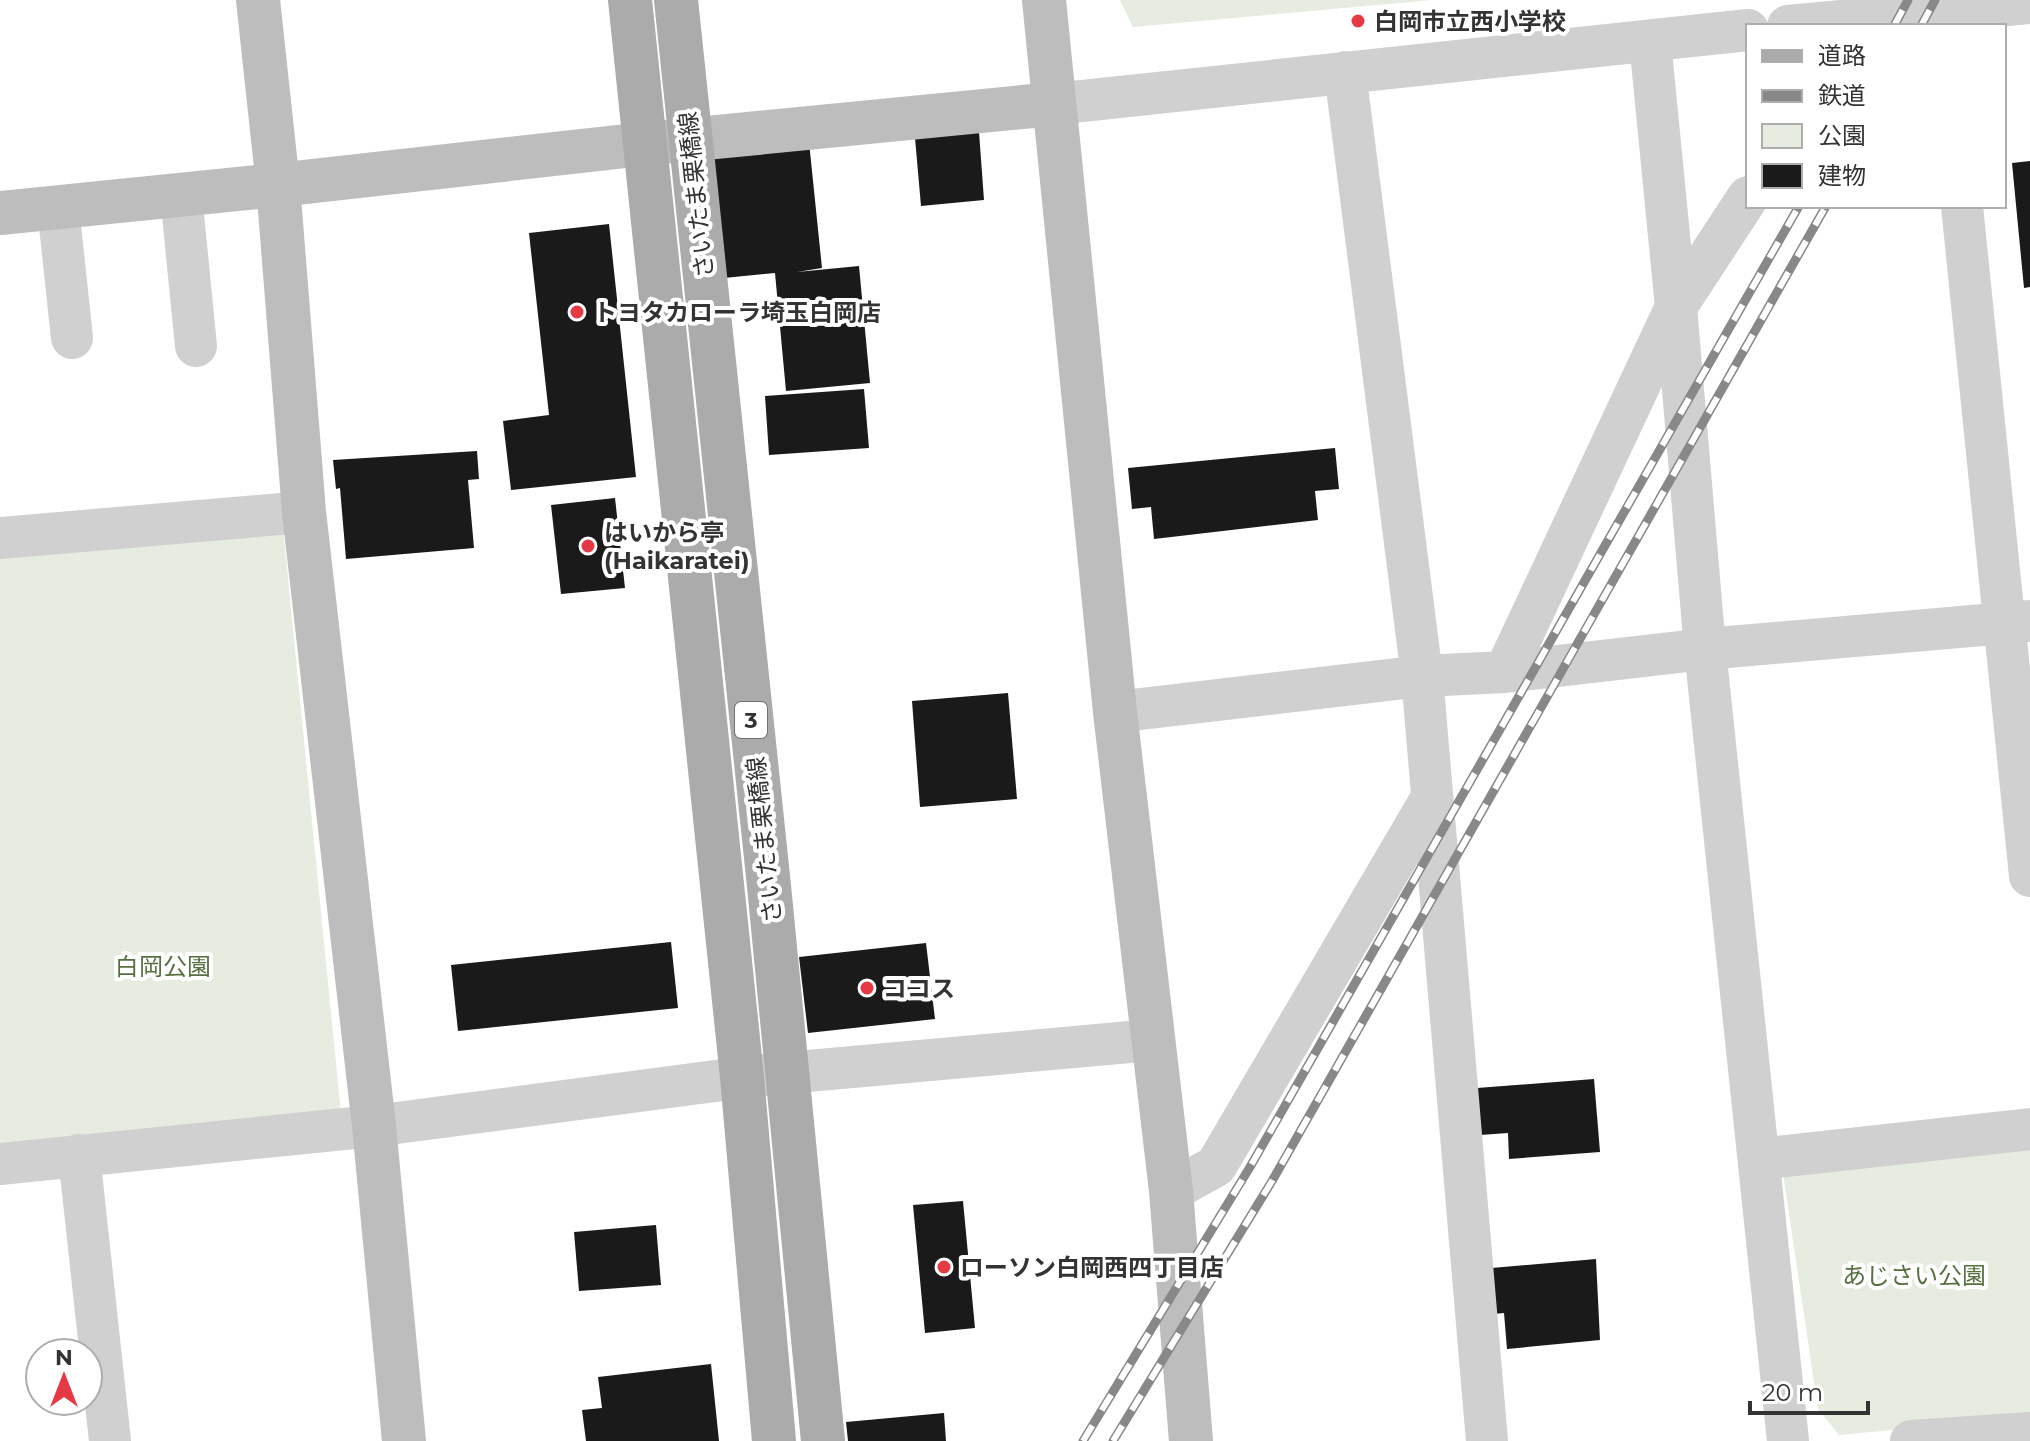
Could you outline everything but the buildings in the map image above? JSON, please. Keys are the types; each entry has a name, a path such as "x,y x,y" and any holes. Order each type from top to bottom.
{"main road":[{"name":"さいたま栗橋線","path":"630,0 742,1077 774,1441"},
{"name":"さいたま栗橋線","path":"676,0 823,1441"}],"street":[{"path":"258,0 278,185 304,512 374,1126 404,1441"},
{"path":"1044,0 1115,712 1171,1191 1191,1441"},
{"path":"1802,24 1866,15 1943,18 2030,3"},
{"path":"0,213 1746,30"},
{"path":"1650,41 1705,649 1788,1441"},
{"path":"1345,72 1422,676 1487,1441"},
{"path":"181,195 196,346"},
{"path":"1505,672 1676,307 1746,200"},
{"path":"58,207 72,338"},
{"path":"1962,208 2017,623 2030,876"},
{"path":"0,538 304,512"},
{"path":"1115,712 1422,676 1505,672 1705,649 2017,623"},
{"path":"1171,1191 1216,1166 1431,799"},
{"path":"0,1164 374,1126 742,1077 1152,1040"},
{"path":"1759,1159 2030,1129"},
{"path":"79,1155 110,1441"},
{"path":"1911,1441 2030,1433"}],"green space":[{"path":"1120,0 1432,0 1133,27"},
{"name":"白岡公園","path":"283,528 341,1114 0,1148 0,557"},
{"name":"あじさい公園","path":"2030,1145 2030,1417 1839,1435 1818,1409 1783,1173"}],"railway":[{"path":"1895,24 1908,0"},
{"path":"1922,24 1935,0"},
{"path":"1083,1441 1250,1167 1798,208"},
{"path":"1113,1441 1272,1181 1825,208"}],"place":[{"name":"白岡市立西小学校","path":"1358,21"},
{"name":"トヨタカローラ埼玉白岡店","path":"577,312"},
{"name":"はいから亭 (Haikaratei)","path":"588,546"},
{"name":"ココス","path":"867,988"},
{"name":"ローソン白岡西四丁目店","path":"944,1267"}]}
